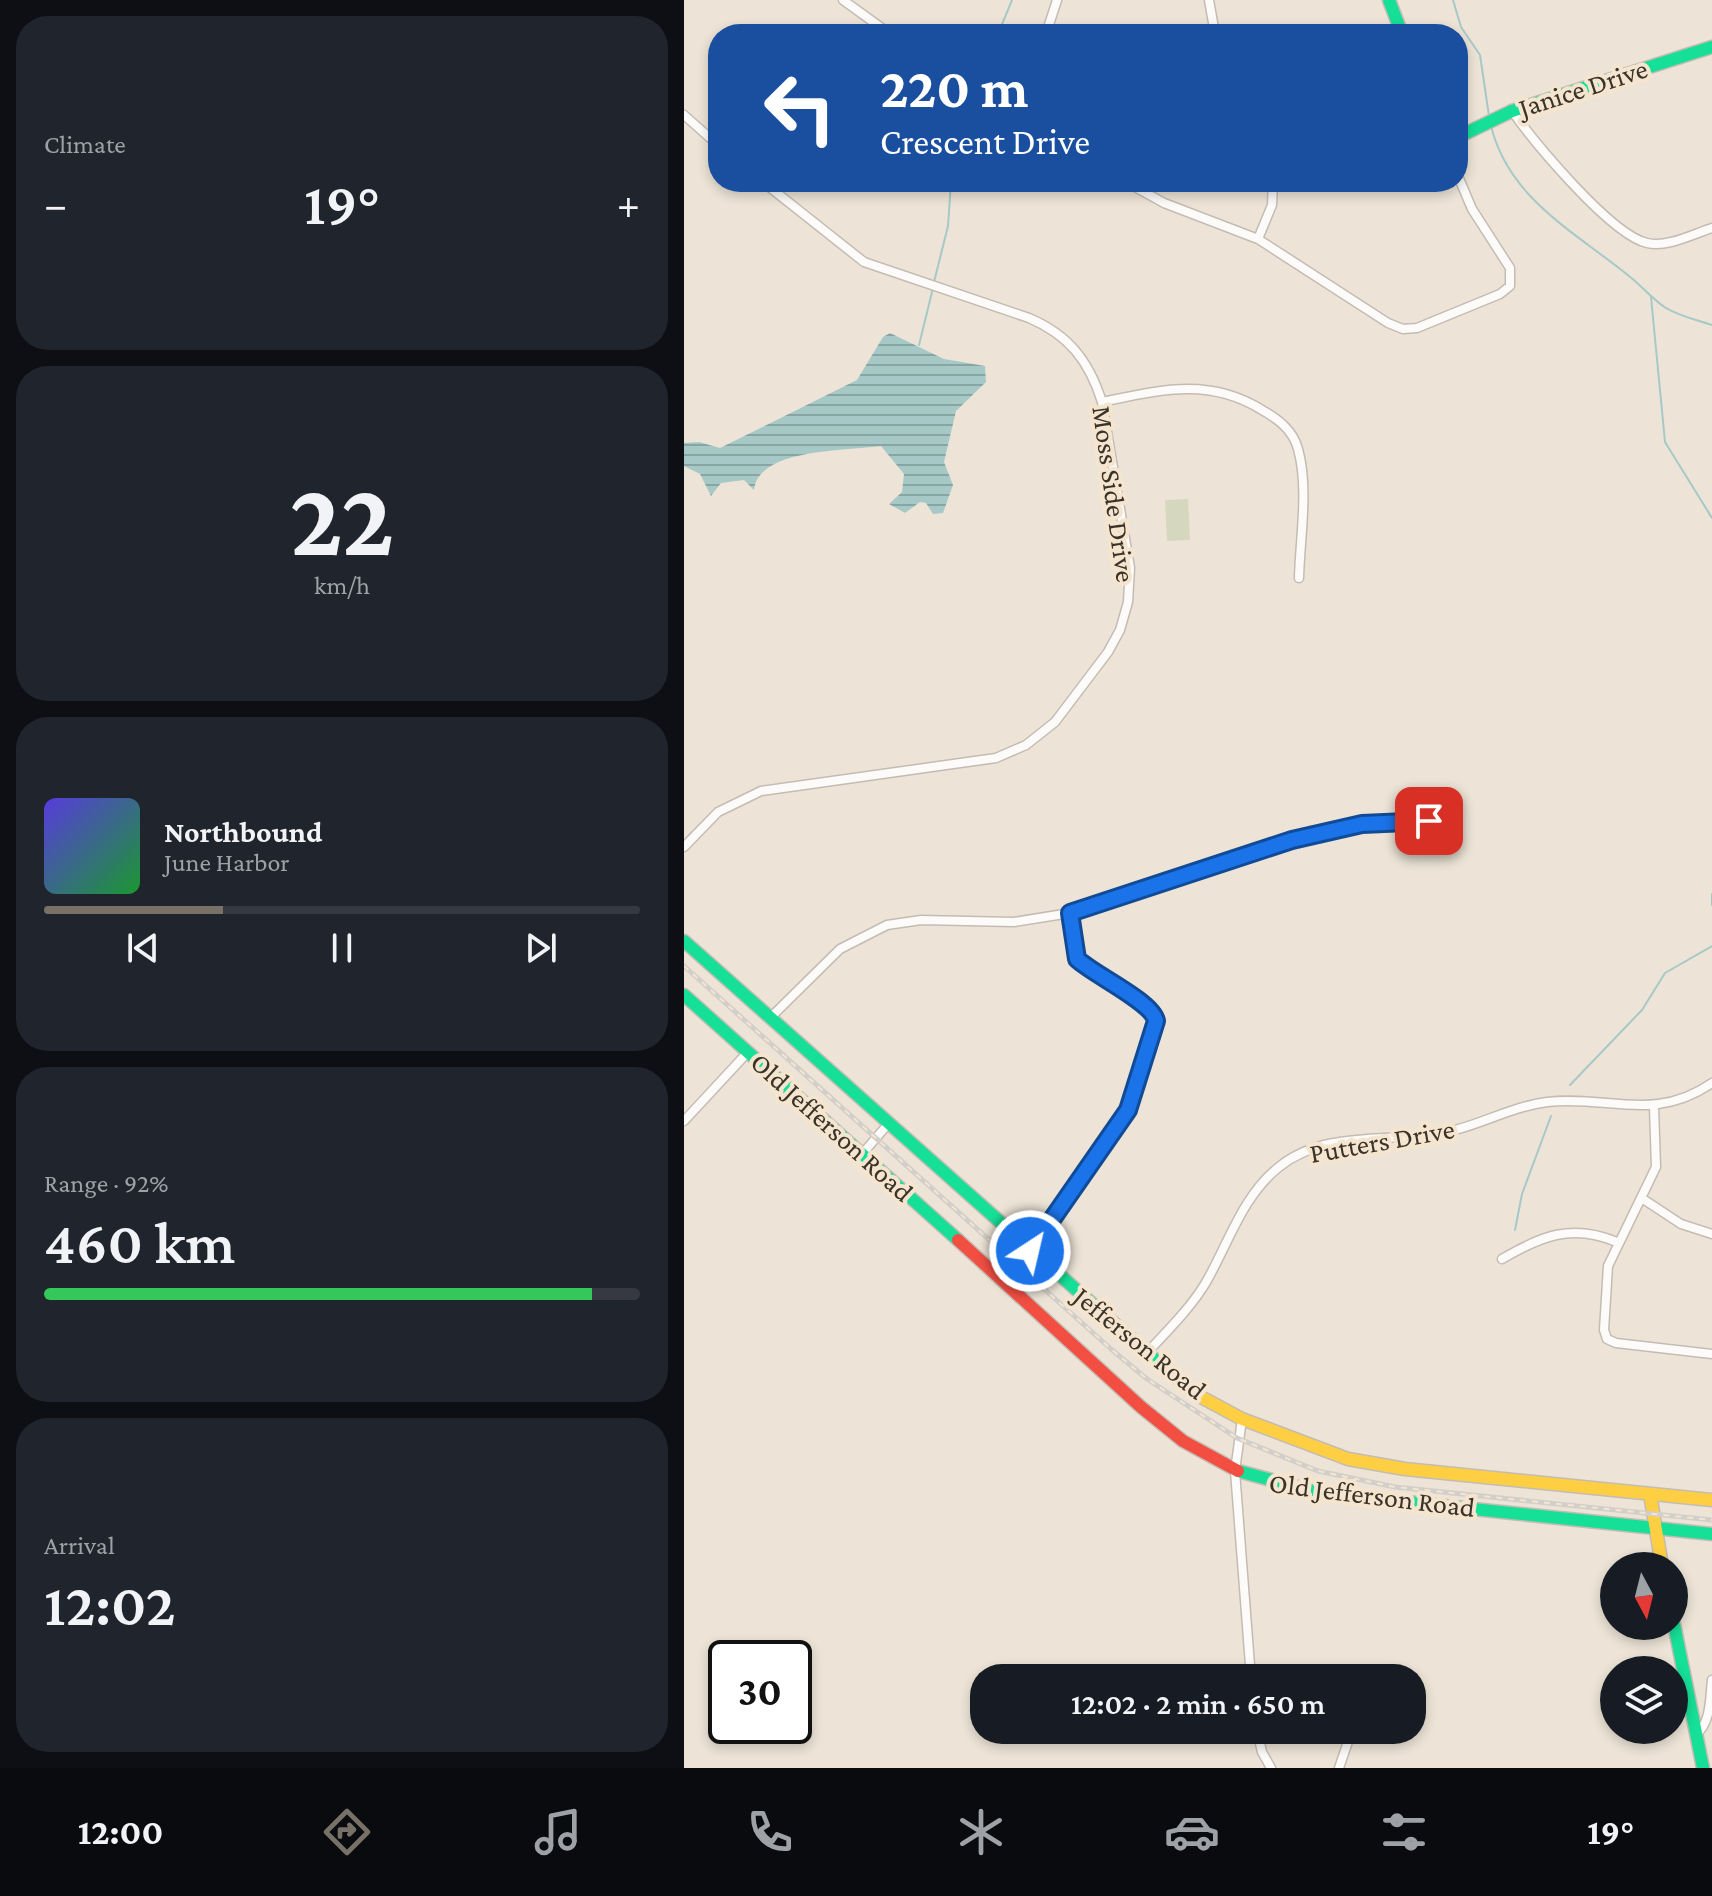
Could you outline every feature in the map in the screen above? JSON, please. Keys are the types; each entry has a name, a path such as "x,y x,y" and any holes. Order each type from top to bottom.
{"main road":[{"path":"1389,0 1398,24"},
{"name":"Janice Drive","path":"1468,132 1512,111 1712,47"},
{"name":"Jefferson Road","path":"684,941 1145,1354 1201,1397 1242,1419 1317,1450 1379,1465 1712,1500"},
{"name":"Old Jefferson Road","path":"684,995 1190,1448 1260,1481 1320,1493 1712,1534"},
{"path":"1650,1494 1659,1552"},
{"path":"1677,1640 1703,1768"}],"street":[{"path":"843,0 876,24"},
{"path":"1049,24 1057,0"},
{"path":"1209,0 1213,24"},
{"path":"1512,111 1547,160 1632,237 1657,244 1712,228"},
{"path":"684,115 708,136"},
{"name":"Moss Side Drive","path":"684,847 718,812 753,794 781,787 996,758 1026,745 1055,722 1108,652 1120,630 1128,602 1130,568 1102,402 1087,363 1048,326 864,262 776,192"},
{"path":"1144,192 1164,203 1258,239 1397,328 1425,326 1500,294 1510,286 1510,268 1472,209 1465,192"},
{"path":"1258,239 1272,205 1273,192"},
{"path":"1102,402 1178,387 1200,387 1244,399 1286,427 1294,438 1301,464 1299,578"},
{"path":"770,1018 840,949 887,925 912,921 1014,922 1070,913 1270,846 1362,824 1429,821"},
{"path":"1030,1251 1128,1110 1156,1021 1150,1007 1113,986 1077,959 1070,913"},
{"path":"684,1121 748,1052"},
{"name":"Putters Drive","path":"1145,1354 1203,1288 1255,1191 1279,1166 1307,1150 1334,1143 1456,1130 1548,1102 1654,1107 1684,1099 1712,1083"},
{"path":"1654,1107 1657,1156 1643,1199 1617,1242 1606,1279 1604,1325 1607,1339 1637,1347 1712,1354"},
{"path":"863,1153 889,1123"},
{"path":"1643,1199 1681,1224 1712,1234"},
{"path":"1502,1259 1534,1240 1564,1232 1588,1232 1617,1242"},
{"path":"1242,1419 1235,1471 1250,1664"},
{"path":"1696,1734 1702,1730 1707,1719 1712,1680"},
{"path":"1260,1744 1271,1768"},
{"path":"1339,1768 1347,1744"}],"green space":[{"path":"1188,499 1190,540 1167,541 1165,500"}],"water":[{"path":"890,333 944,359 985,366 986,382 956,411 944,462 953,485 943,513 933,514 926,503 920,502 905,513 889,504 902,492 904,474 881,446 827,451 787,459 759,476 754,490 744,480 721,483 711,496 700,474 684,466 684,443 699,442 720,448 857,380 883,337"}],"waterway":[{"path":"1002,24 1012,0"},
{"path":"1453,0 1460,24"},
{"path":"1468,37 1480,55 1489,116"},
{"path":"1491,126 1500,152 1513,174 1546,212 1666,308 1712,325"},
{"path":"934,282 948,226 950,192"},
{"path":"919,345 933,288"},
{"path":"1651,297 1665,442 1712,518"},
{"path":"1712,894 1712,905"},
{"path":"1570,1085 1642,1010 1665,973 1712,946"},
{"path":"1515,1230 1522,1194 1551,1116"}],"railway":[{"path":"684,966 1111,1349 1147,1379 1237,1438 1318,1471 1395,1487 1712,1520"}],"traffic: fast":[{"path":"1389,0 1398,24"},
{"path":"1468,132 1512,111 1712,47"},
{"path":"684,941 1170,1373"},
{"path":"684,995 958,1240"},
{"path":"1238,1471 1320,1493 1712,1534"},
{"path":"1677,1640 1703,1768"}],"traffic: slow":[{"path":"1170,1373 1201,1397 1242,1419 1348,1459 1405,1469 1712,1500"},
{"path":"1650,1494 1660,1552"}],"traffic: jam":[{"path":"958,1240 1141,1407 1183,1441 1238,1471"}],"route":[{"path":"1030,1251 1128,1110 1140,1081 1156,1021 1150,1007 1113,986 1077,959 1070,913 1241,854 1292,840 1362,824 1429,821"}]}
